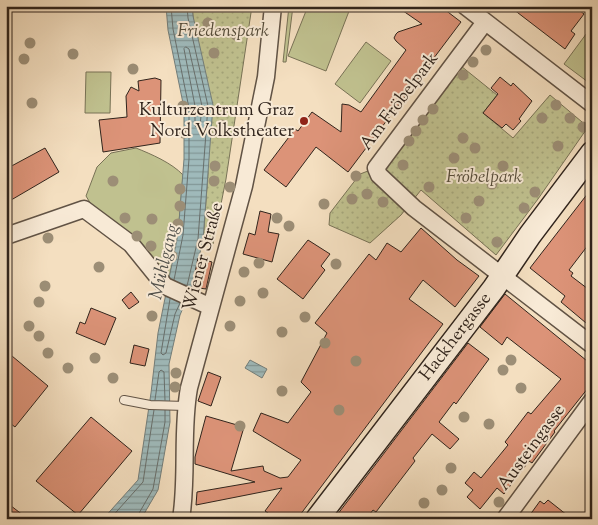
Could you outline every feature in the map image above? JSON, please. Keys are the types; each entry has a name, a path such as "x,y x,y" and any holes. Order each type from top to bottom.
{"main road":[{"name":"Hackhergasse","path":"317,519 592,153"}],"street":[{"name":"Wiener Straße","path":"181,519 184,502 179,406 211,306 244,186 266,77 273,6"},
{"path":"465,6 592,104"},
{"name":"Am Fröbelpark","path":"485,22 376,168 379,175 414,208 502,275"},
{"path":"6,236 84,209 131,244 165,286 211,306"},
{"path":"502,275 592,345"},
{"name":"Austeingasse","path":"505,519 592,401"}],"lane":[{"path":"124,400 150,405 179,406"}],"green space":[{"name":"Friedenspark","path":"192,6 252,6 226,179 213,244 203,243 208,173"},
{"path":"289,6 293,6 286,62 283,62"},
{"path":"308,6 351,6 326,71 288,56"},
{"path":"592,26 592,85 564,64"},
{"path":"366,42 391,61 360,103 335,84"},
{"name":"Fröbelpark","path":"456,62 497,95 483,113 513,138 550,95 588,127 496,255 421,190 401,215 370,243 329,225 330,213 360,174 376,168"},
{"path":"86,72 111,72 110,113 85,113"},
{"path":"136,148 155,156 183,175 178,234 169,280 92,206 86,196 97,167 111,153"}],"water":[{"name":"Mühlgang","path":"166,6 192,6 213,105 203,240 192,287 180,315 169,364 170,422 158,490 141,519 103,519 138,480 158,333 178,234 184,159 184,108 168,30"},
{"path":"250,360 267,369 262,378 245,368"}],"building":[{"path":"396,6 440,6 461,22 348,172 316,147 286,187 264,170 295,129 298,131 312,112 341,132 342,104 349,105 361,112 406,50 394,38 396,34 422,24"},
{"path":"509,6 574,6 584,14 571,31 575,34 565,49"},
{"path":"500,77 511,86 513,83 532,101 519,119 521,121 513,130 506,124 502,128 483,113 498,94 491,88"},
{"path":"155,78 161,80 160,143 103,152 99,120 127,117 126,96 131,87 139,91 138,81"},
{"path":"45,148 59,172 6,203 6,169"},
{"path":"592,188 592,240 569,270 573,273 571,276 592,292 592,328 561,302 565,296 530,268"},
{"path":"260,211 271,214 268,232 279,234 272,262 243,254 249,233 255,235"},
{"path":"421,228 457,260 479,276 455,307 423,280 409,299 443,324 297,519 264,519 268,513 265,511 282,488 196,505 197,492 255,482 195,464 195,457 206,416 244,427 231,471 263,466 264,471 280,478 288,477 301,460 253,431 261,413 288,423 311,392 301,382 327,333 315,323 369,254 376,260 387,243 401,252"},
{"path":"308,240 330,254 321,266 325,270 303,299 277,279"},
{"path":"198,258 212,262 206,289 192,287"},
{"path":"131,292 139,302 129,309 122,300"},
{"path":"505,294 592,365 592,383 554,431 532,463 529,461 504,494 497,488 480,509 467,497 473,490 465,483 474,472 481,478 508,445 505,442 528,412 531,414 561,379 507,337 502,345 480,327"},
{"path":"91,308 116,318 105,345 76,333 80,322 85,324"},
{"path":"468,343 489,359 456,404 454,402 439,422 459,439 450,449 432,434 413,458 415,461 376,512 373,510 366,519 334,519"},
{"path":"134,345 149,349 145,366 130,363"},
{"path":"6,351 48,386 15,427 6,420"},
{"path":"208,372 221,377 211,406 198,401"},
{"path":"91,417 132,451 78,515 36,481"},
{"path":"548,500 572,519 527,519 540,501 544,504"},
{"path":"6,502 28,519 6,519"}],"place":[{"name":"Kulturzentrum Graz Nord Volkstheater","path":"304,121"}]}
